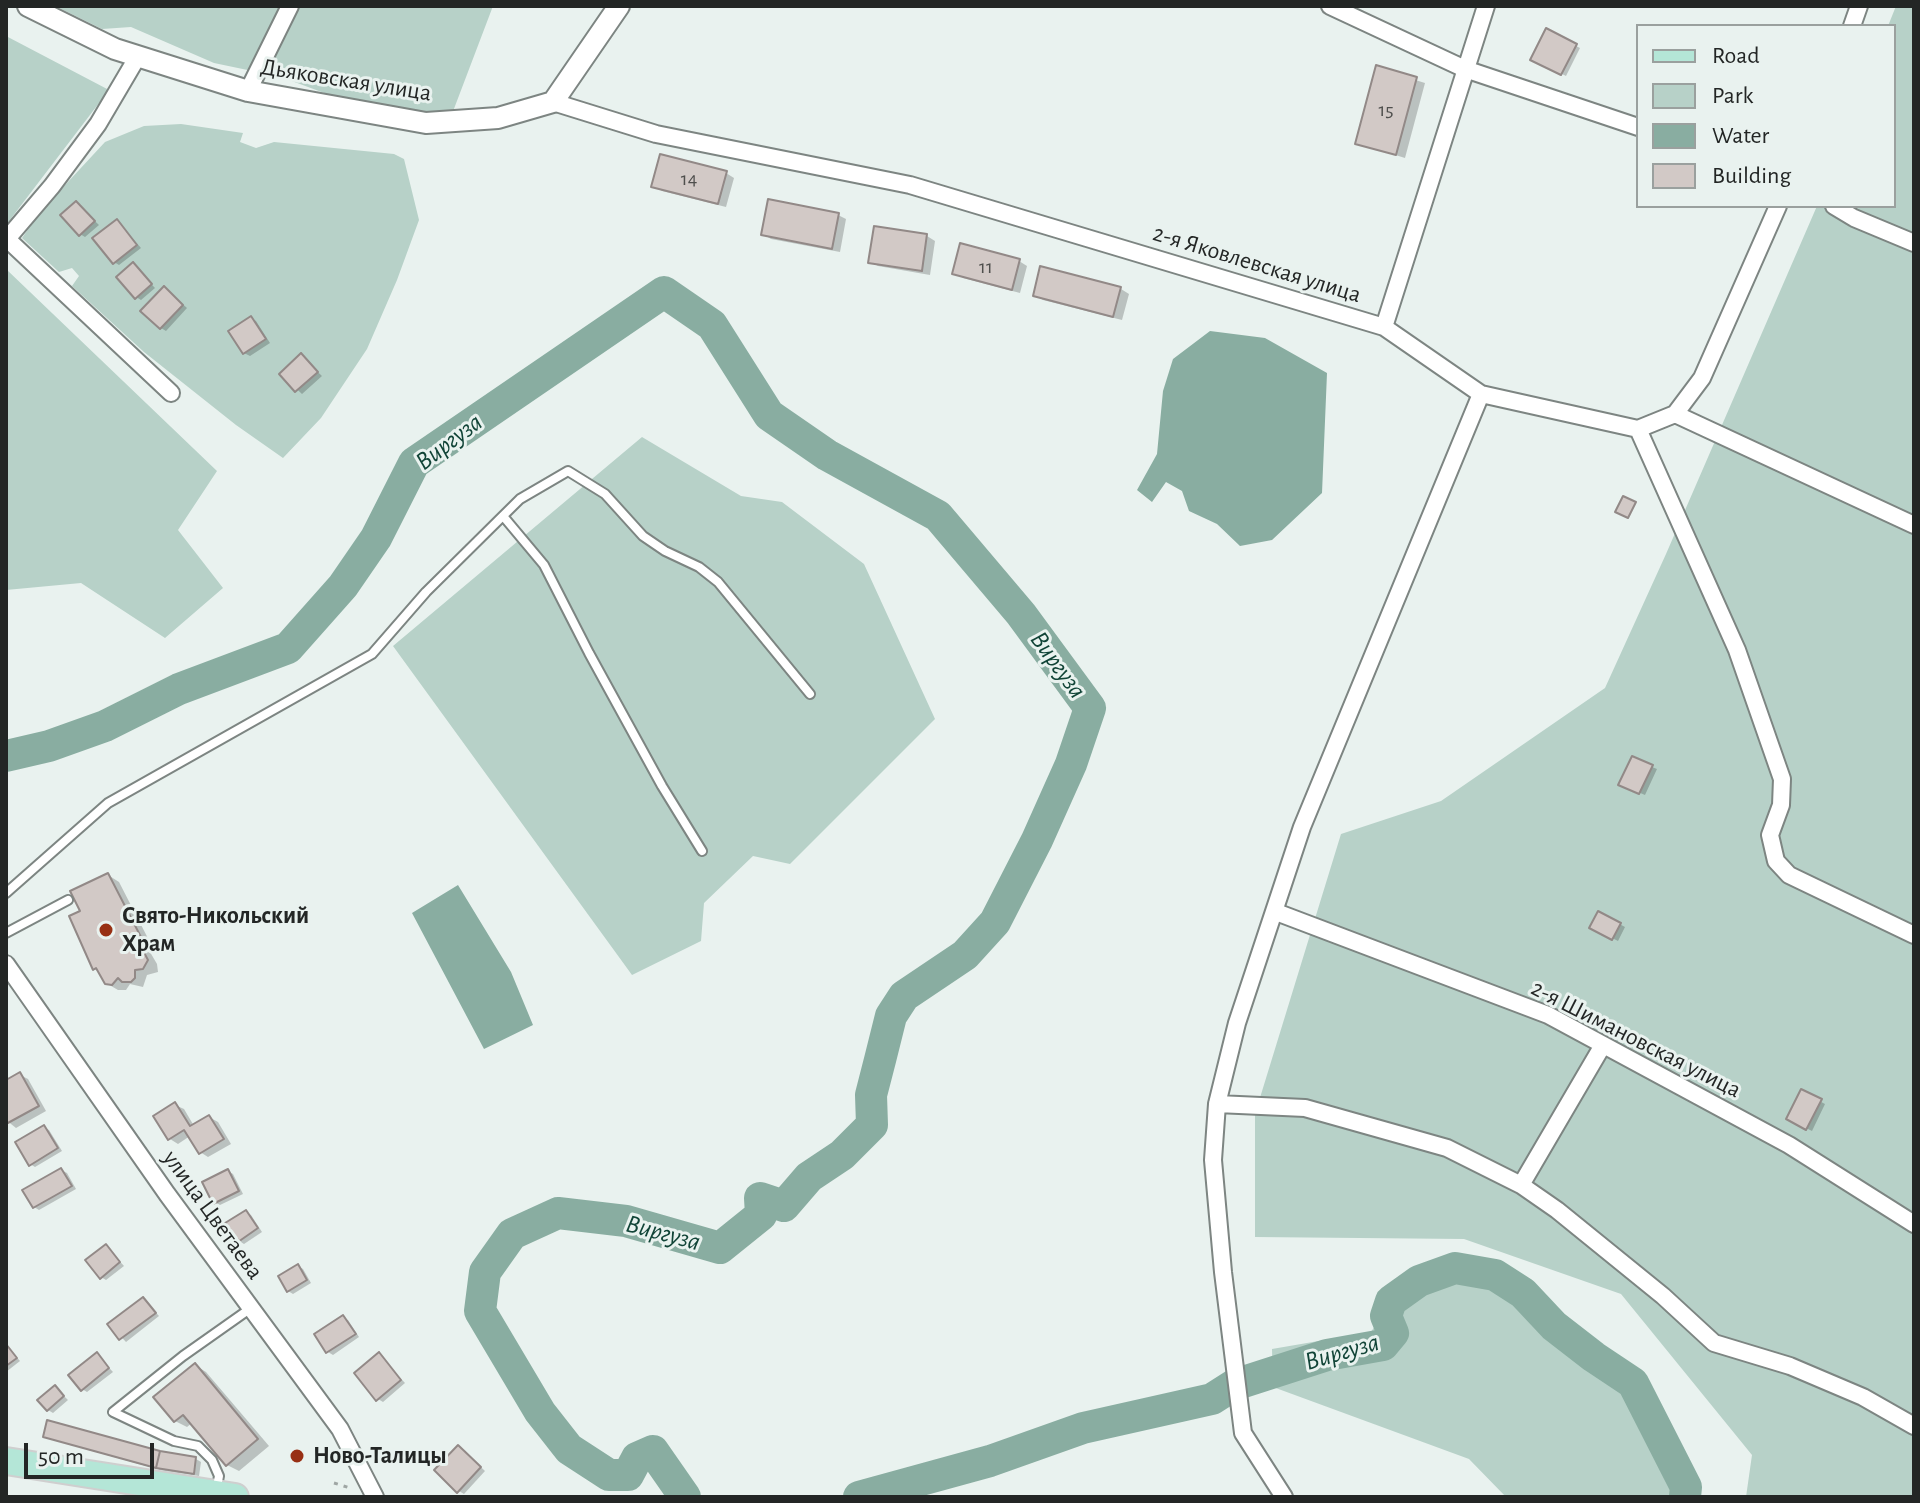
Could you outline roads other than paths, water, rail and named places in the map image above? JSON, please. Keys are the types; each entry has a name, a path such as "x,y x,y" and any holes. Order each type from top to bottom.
{"main road":[{"path":"6,1461 225,1495"}],"street":[{"name":"Дьяковская улица","path":"28,6 115,49 248,91 426,123 498,118 553,102"},
{"path":"248,91 290,6"},
{"path":"553,102 619,6"},
{"path":"1330,6 1465,69 1636,126"},
{"path":"1384,327 1486,6"},
{"path":"138,56 98,124 52,186 6,239 171,393"},
{"name":"2-я Яковлевская улица","path":"553,102 656,134 910,185 1384,327 1481,394 1638,429"},
{"path":"1777,208 1702,378 1675,414 1638,429 1737,650 1782,779 1781,805 1770,835 1776,861 1789,875 1914,935"},
{"path":"1837,208 1914,243"},
{"path":"1284,1497 1243,1433 1213,1160 1217,1104 1237,1023 1302,827 1481,394"},
{"path":"1675,414 1914,525"},
{"name":"2-я Шимановская улица","path":"1276,912 1548,1015 1789,1145 1914,1224"},
{"name":"улица Цветаева","path":"6,964 167,1194 340,1429 375,1497"},
{"path":"1521,1185 1603,1045"},
{"path":"1217,1104 1305,1108 1447,1148 1521,1185 1663,1296 1714,1343 1790,1366 1863,1397 1914,1426"}],"lane":[{"path":"6,893 108,803 372,654 426,592 520,499 568,471 605,494 643,536 665,551 699,567 718,582 810,694"},
{"path":"503,516 544,565 662,786 702,851"},
{"path":"6,933 68,900"},
{"path":"225,1495 212,1460 198,1446 174,1441 113,1412 183,1356 251,1308"}],"water":[{"path":"1210,331 1265,338 1327,373 1322,493 1272,540 1240,546 1217,524 1189,511 1182,491 1166,482 1152,502 1137,490 1157,454 1163,391 1173,359"},
{"path":"458,885 511,972 533,1025 484,1049 412,913"}],"waterway":[{"name":"Виргуза","path":"6,756 49,746 105,726 179,689 288,648 343,586 376,538 414,463 664,292 712,325 769,415 827,455 938,516 1021,614 1090,708 1071,764 995,922 965,955 904,996 891,1016 871,1095 872,1125 842,1155 809,1177 784,1206 760,1198 761,1215 720,1248 626,1221 558,1213 512,1234 485,1272 480,1311 540,1412 569,1449 609,1475 628,1475 637,1458 653,1451 685,1497"},
{"name":"Виргуза","path":"859,1497 990,1461 1083,1428 1212,1399 1234,1385 1327,1355 1383,1345 1393,1333 1386,1316 1391,1301 1419,1281 1455,1268 1495,1275 1523,1293 1554,1326 1633,1383 1686,1487 1685,1497"}],"place":[{"name":"Свято-Никольский Храм","path":"106,930"},
{"name":"Ново-Талицы","path":"297,1456"}]}
